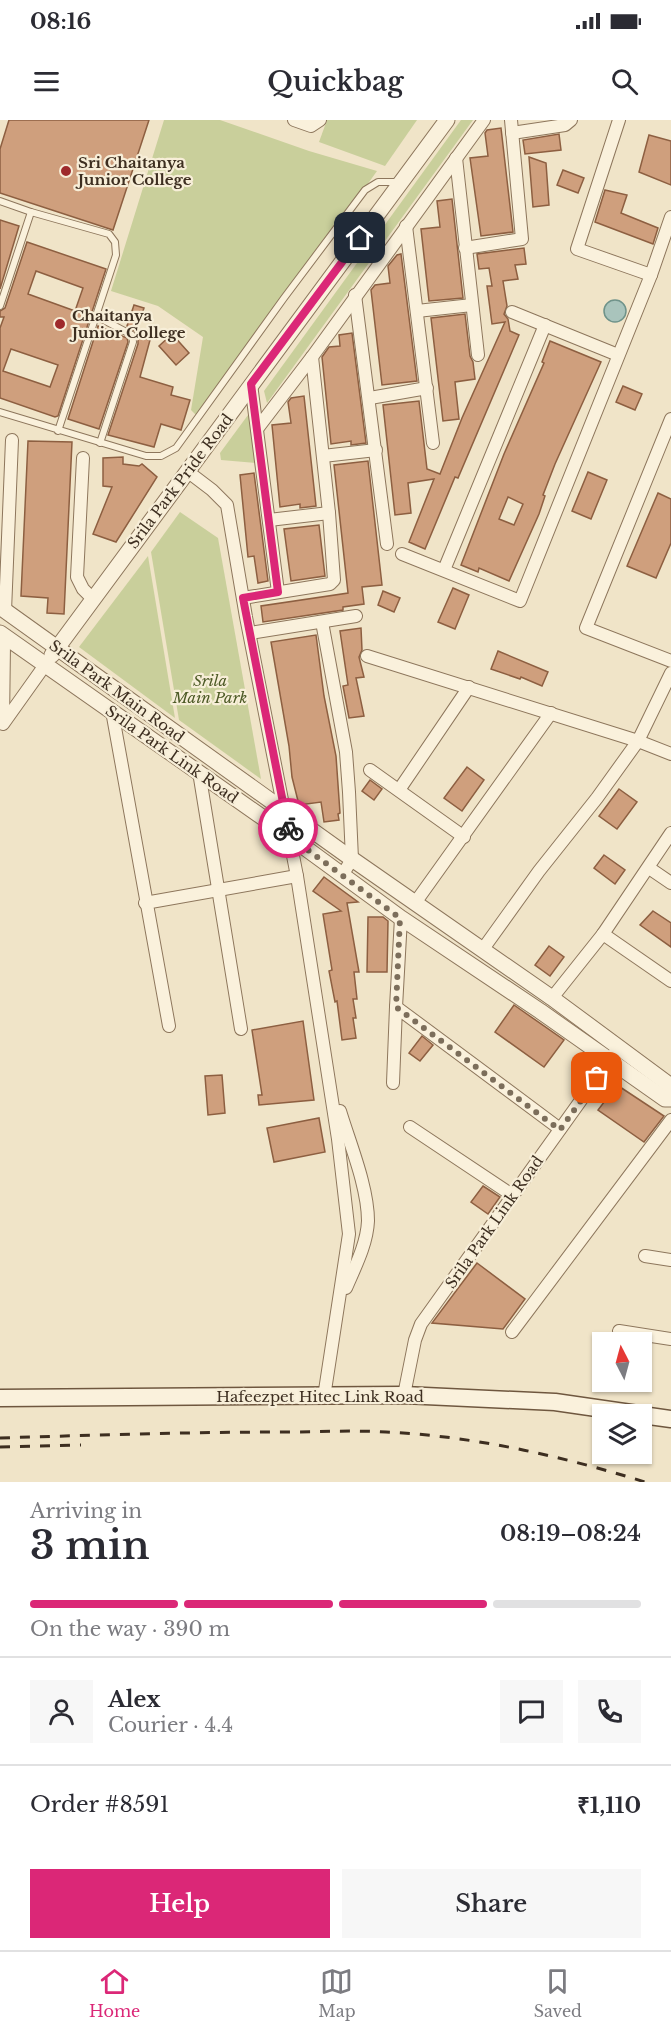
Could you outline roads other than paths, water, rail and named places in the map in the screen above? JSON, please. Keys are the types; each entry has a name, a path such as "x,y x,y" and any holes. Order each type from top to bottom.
{"main road":[{"name":"Hafeezpet Hitec Link Road","path":"0,1398 404,1395 544,1401 592,1408"},
{"name":"Hafeezpet Hitec Link Road","path":"652,1417 671,1419"}],"street":[{"path":"294,120 311,126 320,120"},
{"name":"Srila Park Pride Road","path":"2,725 92,598 447,120"},
{"path":"257,429 484,120"},
{"path":"465,248 522,239 511,120"},
{"path":"512,133 565,125 571,120"},
{"path":"619,120 578,249 651,276"},
{"path":"456,158 478,355"},
{"path":"402,554 520,601 651,276 671,217"},
{"path":"406,226 433,443"},
{"path":"355,295 387,544"},
{"path":"417,311 472,305"},
{"path":"512,312 618,355"},
{"path":"444,570 545,325"},
{"path":"243,598 330,584 334,580 312,357"},
{"path":"251,384 278,592"},
{"path":"370,398 427,388"},
{"path":"671,419 586,628 671,661"},
{"path":"3,609 12,440"},
{"path":"322,456 376,450"},
{"path":"83,458 77,577 82,589 92,598"},
{"path":"187,471 228,505 243,598 297,876 328,1071 350,1233 324,1396"},
{"path":"269,520 329,513"},
{"name":"Srila Park Main Road","path":"3,609 352,859"},
{"path":"250,633 356,616"},
{"path":"322,622 346,752 352,859 343,874"},
{"name":"Srila Park Link Road","path":"0,633 343,874 400,918 540,1011 665,1099 671,1099"},
{"path":"0,641 4,644 2,725"},
{"path":"367,656 638,741 671,754"},
{"path":"483,949 638,741 671,673"},
{"path":"399,790 469,687"},
{"path":"112,711 169,1026"},
{"path":"415,903 551,713"},
{"path":"370,770 464,837"},
{"path":"199,772 241,1029"},
{"path":"552,998 603,934 671,833"},
{"path":"352,859 552,998 671,1086"},
{"path":"649,868 671,883"},
{"path":"145,903 297,876"},
{"path":"393,1083 400,918"},
{"path":"603,934 671,981"},
{"path":"396,1007 560,1130"},
{"name":"Srila Park Link Road","path":"404,1395 415,1340 421,1324 619,1047"},
{"path":"328,1071 356,1164 368,1221 359,1257 340,1303"},
{"path":"512,1332 671,1120"},
{"path":"410,1127 512,1195"},
{"path":"645,1256 671,1260"},
{"path":"619,1331 671,1339"}],"lane":[{"path":"0,412 146,456 161,456 176,448 365,190 378,182 400,183"},
{"path":"0,201 109,234 115,242 116,255 58,430"},
{"path":"0,306 31,212"},
{"path":"96,316 125,329 132,335 133,342 100,443"}],"water":[{"path":"615,300 623,303 626,311 623,319 615,322 607,319 604,311 607,303"}],"railway":[{"path":"0,1438 349,1431 419,1434 484,1443 550,1456 645,1482"},
{"path":"0,1447 81,1445"}],"place":[{"name":"Sri Chaitanya Junior College","path":"66,171"},
{"name":"Chaitanya Junior College","path":"60,324"}],"park label":[{"name":"Srila Main Park","path":"210,688"}]}
